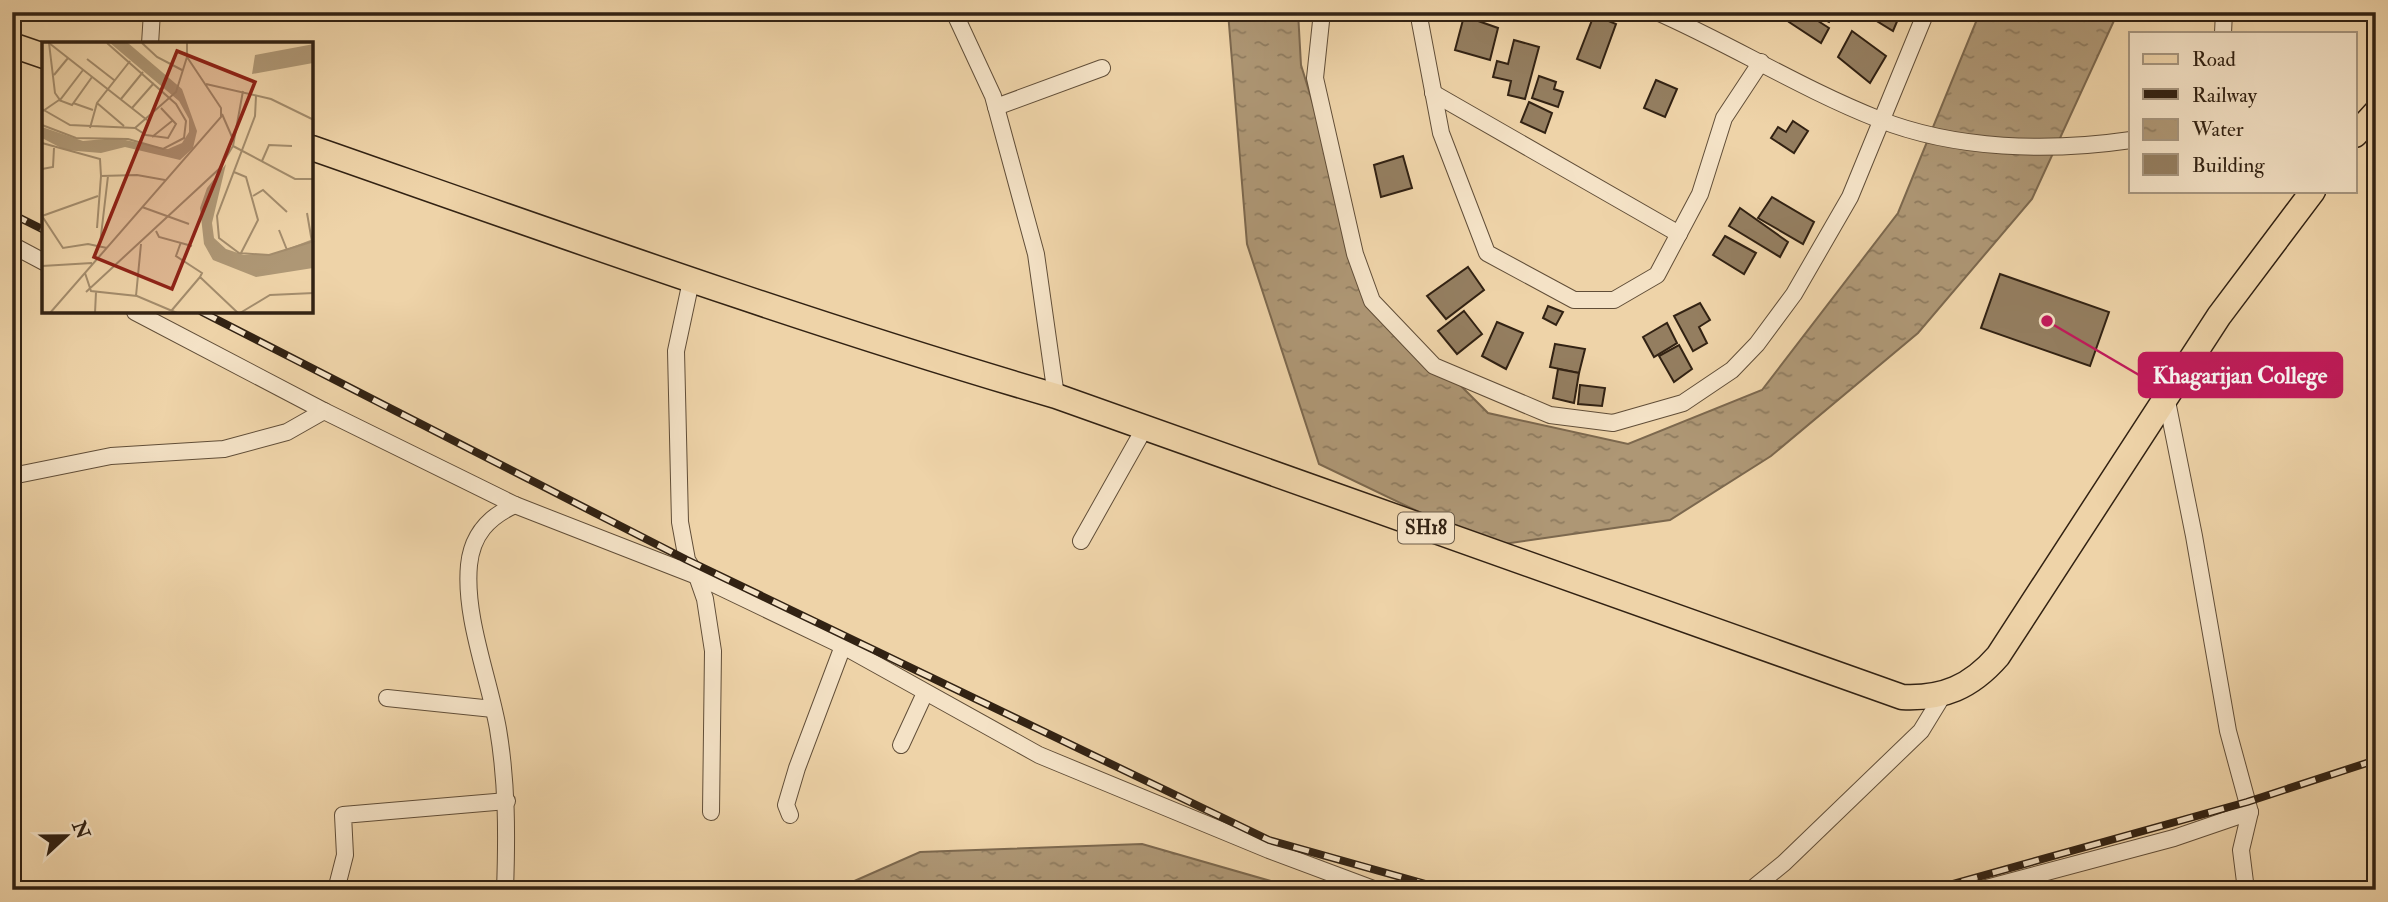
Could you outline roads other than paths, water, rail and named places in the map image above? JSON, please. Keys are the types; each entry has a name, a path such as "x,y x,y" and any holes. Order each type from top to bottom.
{"main road":[{"path":"12,45 42,55"},
{"name":"SH18","path":"313,148 691,281 946,364 1056,396 1902,697 1943,695 1980,676 1998,656 2219,316 2312,192"}],"street":[{"path":"150,42 152,12"},
{"path":"954,12 996,107 1035,254 1056,396"},
{"path":"1322,12 1315,78 1355,254 1372,302 1434,366 1550,415 1613,423 1683,403 1732,370 1757,344 1794,294 1850,197 1926,12"},
{"path":"1422,12 1420,22 1441,133 1488,253 1574,300 1614,300 1657,275 1700,194 1724,118 1761,62"},
{"path":"1657,12 1880,120 1975,145 2080,148 2129,140"},
{"path":"2223,32 2224,12"},
{"path":"996,107 1102,68"},
{"path":"1433,93 1679,234"},
{"path":"12,245 42,261"},
{"path":"691,281 676,351 680,522 687,560 697,576 705,599 713,651 711,812"},
{"path":"137,313 324,411 515,506 697,576 843,646 1039,755 1269,850 1376,890"},
{"path":"2166,396 2228,731 2250,812 2241,850 2246,890"},
{"path":"12,476 111,456 224,449 287,432 324,411"},
{"path":"1081,541 1144,429"},
{"path":"505,890 507,801 493,709 472,609 469,565 477,533 496,513 515,506"},
{"path":"790,815 786,805 797,768 843,646"},
{"path":"901,745 925,693"},
{"path":"1752,888 1784,863 1921,732 1943,695"},
{"path":"387,698 493,709"},
{"path":"336,890 345,855 343,816 507,801"},
{"path":"1979,890 2174,838 2250,812"}],"water":[{"path":"1228,12 1298,12 1301,65 1373,298 1488,413 1628,444 1762,390 1898,213 1980,12 2118,12 2032,199 1918,333 1771,456 1670,520 1490,546 1319,464 1247,244"},
{"path":"1142,844 1302,890 834,890 920,852"}],"railway":[{"path":"12,214 42,229"},
{"path":"204,313 687,560 1269,840 1447,890"},
{"path":"1931,890 2247,802 2376,760"}],"place":[{"name":"Khagarijan College","path":"2047,321"}]}
